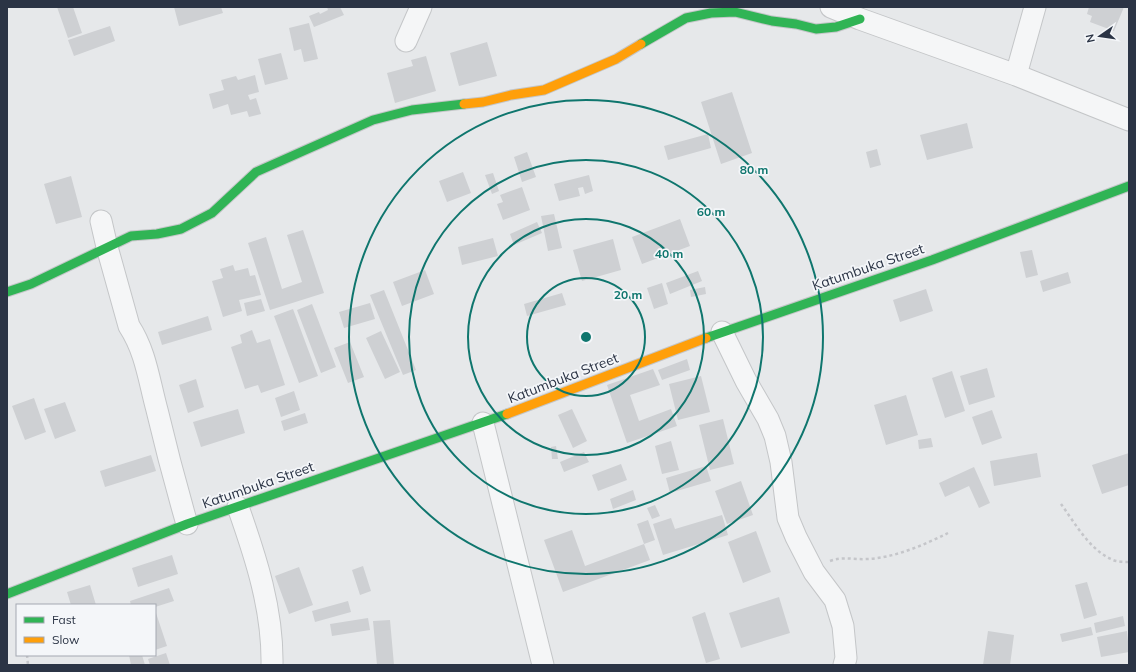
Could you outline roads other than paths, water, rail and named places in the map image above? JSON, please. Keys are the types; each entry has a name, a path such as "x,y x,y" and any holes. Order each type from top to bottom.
{"main road":[{"path":"7,292 31,284 131,236 157,234 181,229 212,213 256,172 373,120 412,110 483,102 511,95 544,90 616,59 686,18 711,13 735,12 816,29 836,27 860,19"},
{"name":"Katumbuka Street","path":"7,594 187,524 483,423 722,332 932,260 1129,186"}],"street":[{"path":"406,42 421,7"},
{"path":"831,7 860,19 1016,75 1129,120"},
{"path":"1016,75 1035,7"},
{"path":"101,221 129,326 144,355 150,376 157,411 187,524"},
{"path":"722,332 746,381 768,419 775,436 781,462 788,518 814,572 835,600 843,626 846,658 844,665"},
{"path":"483,423 543,665"},
{"path":"238,507 251,543 266,594 272,665"}]}
